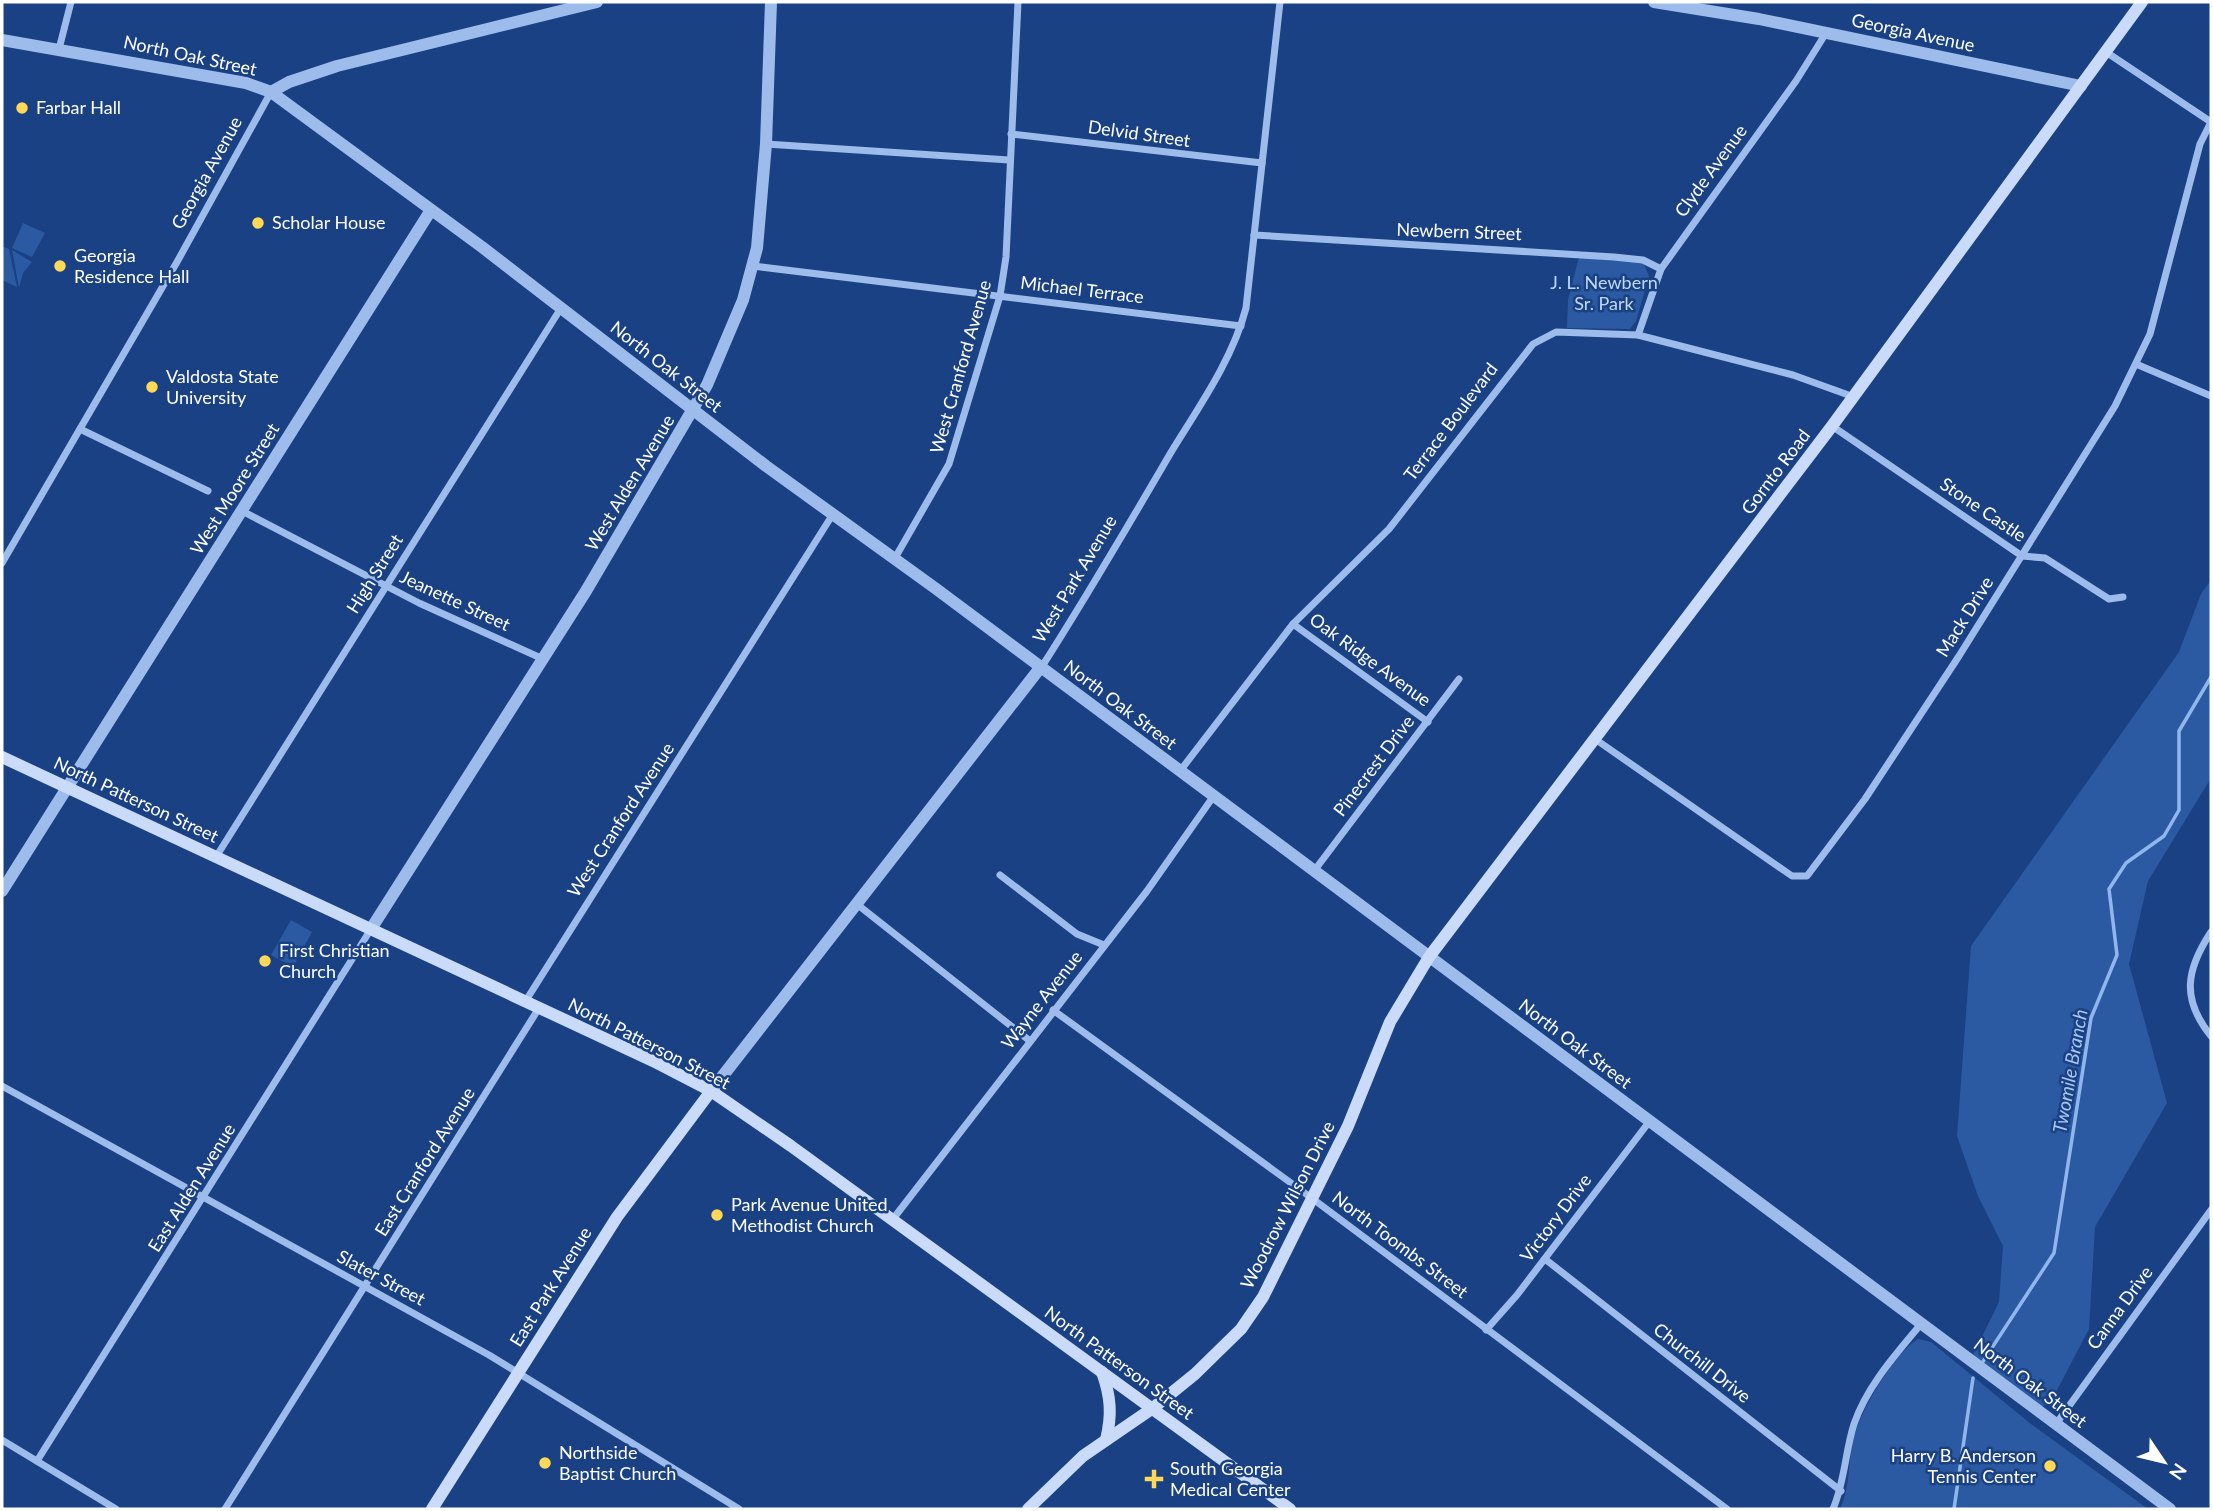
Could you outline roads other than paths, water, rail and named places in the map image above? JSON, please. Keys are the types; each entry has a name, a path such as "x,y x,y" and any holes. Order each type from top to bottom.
{"main road":[{"name":"Gornto Road","path":"1429,957 1854,397 2142,2"},
{"name":"North Patterson Street","path":"2,757 711,1091 894,1219 1290,1509"},
{"name":"Woodrow Wilson Drive","path":"1028,1509 1083,1456 1153,1408 1195,1374 1241,1329 1263,1297 1313,1199 1348,1126 1390,1022 1429,957"},
{"name":"East Park Avenue","path":"432,1509 622,1210 711,1091"},
{"path":"1102,1372 1111,1405 1106,1440"}],"street":[{"path":"59,49 71,2"},
{"path":"271,92 289,82 337,66 597,2"},
{"name":"West Alden Avenue","path":"371,929 543,659 693,411 743,300 753,266 765,144 772,2"},
{"name":"West Cranford Avenue","path":"895,558 950,464 1000,296 1006,257 1018,2"},
{"name":"West Park Avenue","path":"711,1091 1040,668 1233,347 1241,326 1254,235 1280,2"},
{"name":"Georgia Avenue","path":"1654,2 1826,33 2081,86"},
{"name":"Clyde Avenue","path":"1638,335 1661,268 1796,81 1826,33"},
{"name":"North Oak Street","path":"2,40 246,83 271,92 431,210 693,411 895,558 2170,1509"},
{"path":"2106,52 2211,122"},
{"name":"Georgia Avenue","path":"2,563 271,92"},
{"name":"Mack Drive","path":"1595,739 1792,876 1807,876 1865,799 2022,556 2096,439 2136,365 2150,334 2200,144 2211,122"},
{"name":"Delvid Street","path":"1012,134 1262,163"},
{"path":"765,144 1009,160"},
{"name":"West Moore Street","path":"2,891 431,210"},
{"name":"Newbern Street","path":"1254,235 1614,257 1643,260 1661,268"},
{"name":"Michael Terrace","path":"753,266 1241,326"},
{"name":"High Street","path":"216,858 561,309"},
{"name":"Terrace Boulevard","path":"1180,772 1293,624 1390,529 1533,344 1556,332 1638,335 1793,375 1854,397"},
{"path":"2136,365 2211,396"},
{"name":"Stone Castle","path":"1832,426 2022,556 2045,558 2109,599 2123,597"},
{"path":"80,429 208,491"},
{"name":"Jeanette Street","path":"242,511 386,587 543,659"},
{"name":"West Cranford Avenue","path":"525,1002 833,513"},
{"name":"Oak Ridge Avenue","path":"1293,624 1428,722"},
{"name":"Pinecrest Drive","path":"1314,872 1459,679"},
{"name":"Wayne Avenue","path":"894,1219 1147,891 1213,797"},
{"path":"1000,876 1077,934 1104,945"},
{"path":"858,905 1030,1041"},
{"name":"East Alden Avenue","path":"37,1461 204,1199 371,929"},
{"path":"2211,932 2198,952 2189,977 2194,1004 2211,1036"},
{"name":"East Cranford Avenue","path":"225,1509 539,1009"},
{"name":"North Toombs Street","path":"1053,1010 1313,1199 1727,1509"},
{"name":"Slater Street","path":"2,1086 519,1372 739,1509"},
{"name":"Victory Drive","path":"1486,1330 1545,1259 1649,1122"},
{"name":"Canna Drive","path":"2056,1424 2211,1210"},
{"name":"Churchill Drive","path":"1545,1259 1841,1491"},
{"path":"1833,1509 1841,1491 1848,1448 1861,1408 1889,1363 1921,1324"},
{"path":"2,1440 116,1509"}],"waterway":[{"name":"Twomile Branch","path":"1982,1363 2054,1253 2091,1018 2117,955 2109,889 2126,863 2164,836 2179,810 2179,731 2211,677"},
{"name":"Twomile Branch","path":"1954,1509 1973,1378"}],"place":[{"name":"Farbar Hall","path":"22,108"},
{"name":"Scholar House","path":"258,223"},
{"name":"Georgia Residence Hall","path":"60,266"},
{"name":"Valdosta State University","path":"152,387"},
{"name":"First Christian Church","path":"265,961"},
{"name":"Park Avenue United Methodist Church","path":"717,1215"},
{"name":"Northside Baptist Church","path":"545,1463"},
{"name":"Harry B. Anderson Tennis Center","path":"2050,1466"},
{"name":"South Georgia Medical Center","path":"1154,1479"}],"park label":[{"name":"J. L. Newbern Sr. Park","path":"1604,293"}]}
